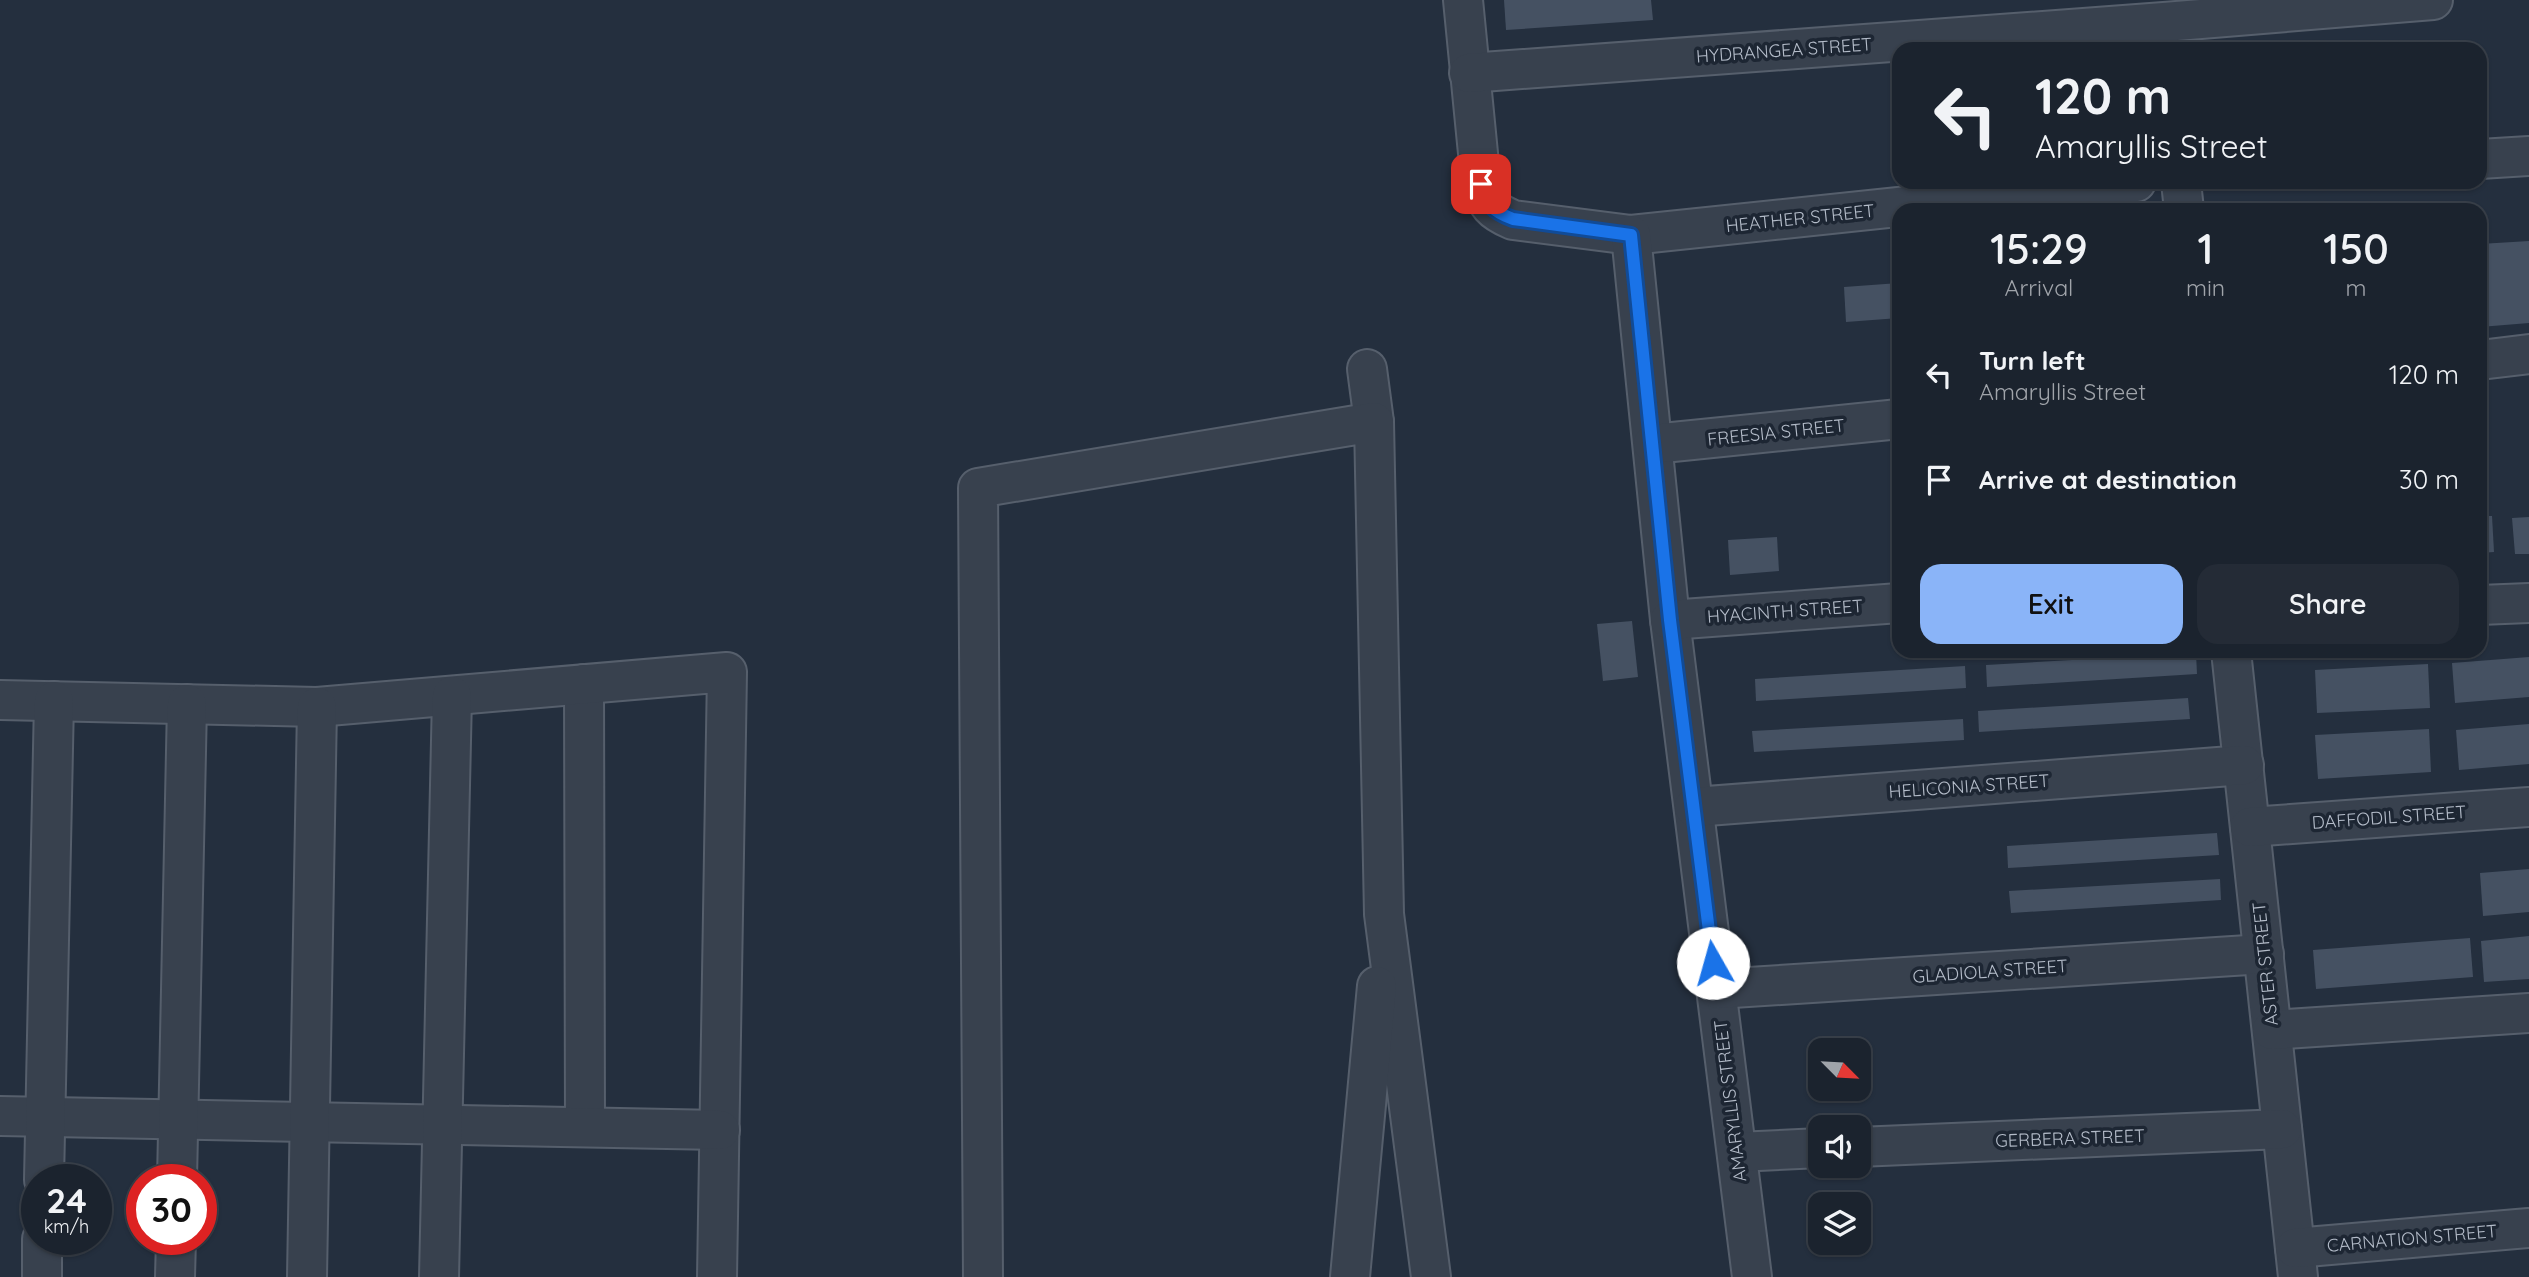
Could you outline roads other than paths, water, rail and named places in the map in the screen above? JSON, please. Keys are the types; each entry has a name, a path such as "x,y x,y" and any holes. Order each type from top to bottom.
{"street":[{"path":"1463,0 1481,184 1486,202 1499,214 1513,219 1631,235"},
{"name":"HYDRANGEA STREET","path":"1909,42 2165,24 2433,0"},
{"name":"HYDRANGEA STREET","path":"1469,73 1892,43"},
{"path":"2487,159 2529,156"},
{"name":"HEATHER STREET","path":"1936,203 2069,189"},
{"name":"HEATHER STREET","path":"1631,235 1892,208"},
{"name":"AMARYLLIS STREET","path":"1631,235 1670,620 1752,1277"},
{"path":"2487,358 2529,354"},
{"path":"1367,369 1374,422 1384,914 1431,1277"},
{"name":"FREESIA STREET","path":"1653,444 1892,420"},
{"path":"983,1277 978,488 1374,422"},
{"path":"2487,605 2529,603"},
{"name":"HYACINTH STREET","path":"1670,620 1892,604"},
{"name":"ASTER STREET","path":"2232,658 2297,1262"},
{"path":"0,700 317,707 727,672 717,1277"},
{"path":"584,684 585,1127"},
{"path":"439,1277 452,695"},
{"path":"44,1164 54,702"},
{"path":"177,1164 187,704"},
{"path":"307,1277 317,707"},
{"name":"HELICONIA STREET","path":"1694,807 2244,765"},
{"name":"DAFFODIL STREET","path":"2250,827 2529,807"},
{"path":"1350,1277 1384,914"},
{"name":"GLADIOLA STREET","path":"1717,989 2264,954"},
{"path":"2272,1030 2529,1013"},
{"path":"0,1116 720,1130"},
{"name":"GERBERA STREET","path":"1871,1146 2282,1129"},
{"path":"1737,1152 1808,1149"},
{"name":"CARNATION STREET","path":"2297,1262 2529,1228"},
{"path":"42,1277 43,1255"},
{"path":"175,1277 176,1255"}]}
